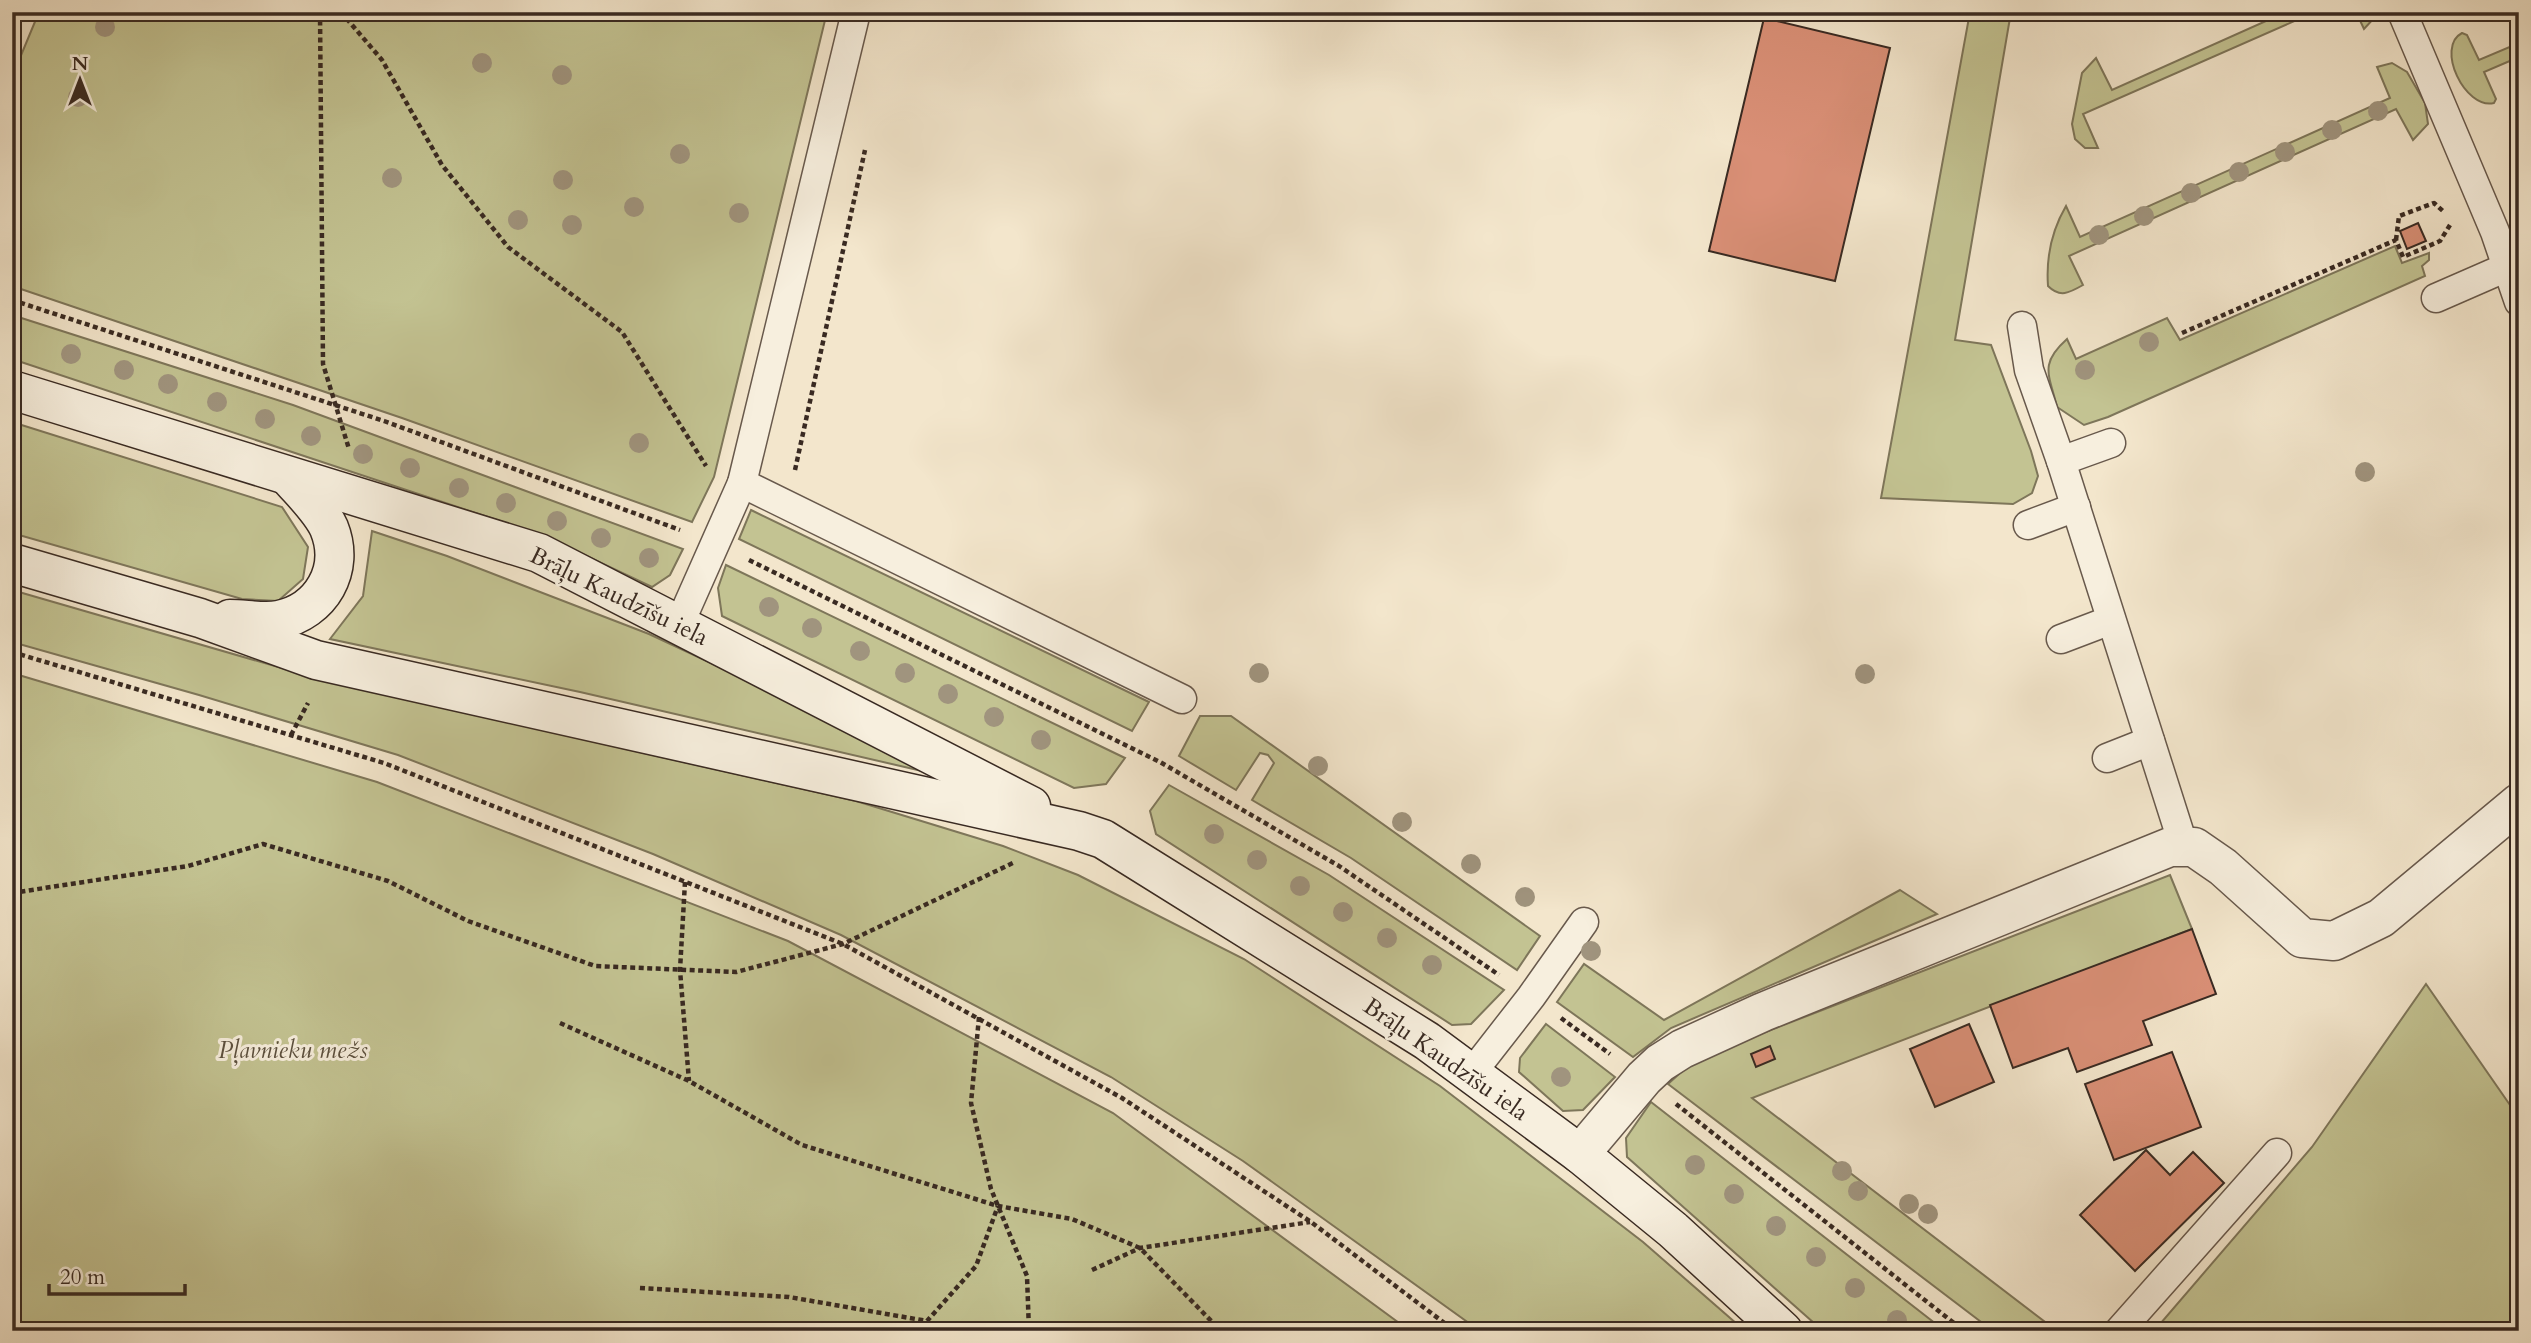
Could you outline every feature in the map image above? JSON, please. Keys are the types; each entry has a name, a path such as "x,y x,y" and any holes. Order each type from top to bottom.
{"street":[{"name":"Brāļu Kaudzīšu iela","path":"12,390 539,554 1079,831"},
{"path":"200,618 277,620 304,611 323,594 333,572 329,528 289,477"},
{"name":"Brāļu Kaudzīšu iela","path":"12,564 200,618 332,664 1079,831 1103,839 1399,1023 1471,1074 1580,1154 1674,1230 1783,1331"},
{"path":"1580,1154 1644,1078 1660,1063 1682,1049 1752,1017 2170,847 2194,847 2223,867 2302,939 2334,941 2381,918 2519,803"}],"lane":[{"path":"679,625 742,483 856,12"},
{"path":"2402,12 2495,232 2519,302"},
{"path":"2436,298 2507,267"},
{"path":"2022,326 2029,370 2076,507 2184,847"},
{"path":"2061,461 2111,443"},
{"path":"742,483 1182,698"},
{"path":"2028,525 2076,507"},
{"path":"2061,639 2111,620"},
{"path":"2107,758 2150,741"},
{"path":"1471,1074 1531,997 1584,922"},
{"path":"2119,1331 2277,1153"}],"path":[{"path":"320,12 323,364 355,473 367,500"},
{"path":"341,12 382,60 442,165 508,247 622,332 714,478 742,483"},
{"path":"788,506 866,146"},
{"path":"2434,203 2453,220 2440,241 2403,257 2396,240 2399,215 2434,203"},
{"path":"2182,333 2396,240"},
{"path":"12,300 335,405 714,543 1160,762 1339,866 1531,997 1644,1078 1964,1331"},
{"path":"12,652 384,763 843,944 1122,1098 1311,1222 1455,1331"},
{"path":"291,735 320,679 332,664"},
{"path":"12,893 188,866 263,844 388,881 468,921 595,966 736,972 843,944 1017,861"},
{"path":"12,880 19,892"},
{"path":"685,881 680,970 689,1081"},
{"path":"979,1017 971,1102 990,1189 1027,1276 1029,1331"},
{"path":"560,1023 689,1081 802,1145 998,1206 1072,1219 1140,1248 1221,1331"},
{"path":"640,1288 789,1297 927,1321 976,1266 998,1206"},
{"path":"1092,1270 1140,1248 1311,1222"}],"green space":[{"path":"39,12 827,12 714,477 692,522 402,418 12,286 12,77"},
{"path":"1970,12 2011,12 1955,340 1991,345 2038,476 2032,493 2013,504 1881,498"},
{"path":"2286,12 2315,12 2083,114 2098,148 2085,148 2075,139 2072,124 2082,73 2096,58 2112,90"},
{"path":"2356,12 2376,12 2364,29"},
{"path":"2462,33 2467,35 2479,60 2519,43 2519,57 2484,72 2496,99 2494,103 2483,103 2473,97 2457,76 2452,51 2454,40"},
{"path":"2392,63 2407,72 2425,103 2428,124 2413,140 2396,109 2069,256 2083,285 2065,293 2052,290 2048,286 2051,244 2066,206 2080,237 2390,98 2377,67"},
{"path":"2395,246 2402,263 2429,253 2429,260 2422,266 2425,276 2108,417 2084,425 2057,407 2049,378 2049,363 2067,339 2076,359 2167,318 2180,340"},
{"path":"12,315 293,405 683,549 670,575 652,587 542,535 12,359"},
{"path":"12,422 282,507 308,547 303,579 278,601 242,599 12,533"},
{"path":"751,510 1149,702 1132,731 739,539"},
{"path":"372,531 447,556 649,634 961,780 580,692 330,639 363,596"},
{"path":"726,565 1125,758 1106,784 1074,788 722,616 718,588"},
{"path":"12,590 330,682 856,801 1003,846 1078,875 1244,959 1440,1086 1643,1242 1745,1331 1480,1331 1243,1161 1111,1077 841,935 653,854 398,755 12,642"},
{"name":"Pļavnieku mežs","path":"12,673 377,782 788,941 1113,1113 1410,1331 12,1331"},
{"path":"1200,716 1231,716 1540,936 1517,970 1351,858 1252,800 1274,763 1268,755 1260,753 1236,790 1179,756"},
{"path":"1169,785 1329,875 1504,990 1471,1024 1452,1025 1156,834 1150,811"},
{"path":"2170,875 2192,929 1752,1098 2057,1331 1993,1331 1668,1084 1689,1065 1722,1049"},
{"path":"1900,890 1937,914 1671,1028 1633,1057 1557,1002 1584,964 1664,1020"},
{"path":"2426,984 2519,1118 2519,1331 2154,1331 2312,1147"},
{"path":"1546,1024 1615,1077 1583,1110 1563,1111 1519,1072 1520,1058"},
{"path":"1651,1102 1945,1331 1823,1331 1627,1157 1626,1138"}],"building":[{"path":"1764,18 1890,48 1835,281 1709,251"},
{"path":"2418,223 2426,241 2407,249 2400,231"},
{"path":"2192,929 2216,994 2143,1021 2152,1045 2077,1072 2068,1048 2013,1068 1990,1005"},
{"path":"1969,1024 1994,1082 1935,1107 1910,1049"},
{"path":"1770,1046 1775,1059 1756,1067 1751,1054"},
{"path":"2172,1052 2201,1127 2114,1160 2085,1084"},
{"path":"2146,1150 2170,1175 2193,1152 2224,1183 2135,1271 2080,1215"}]}
